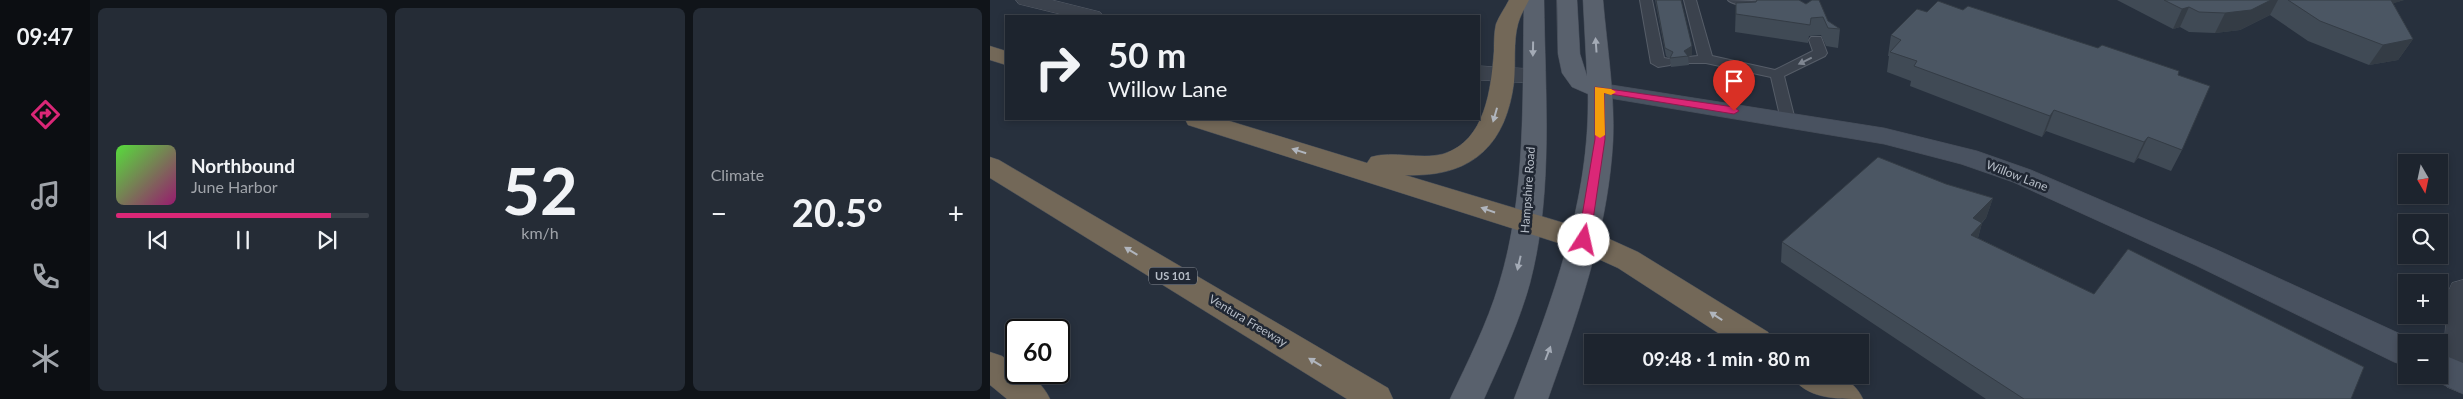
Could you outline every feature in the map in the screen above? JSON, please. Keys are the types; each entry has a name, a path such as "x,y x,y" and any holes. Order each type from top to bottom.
{"highway":[{"path":"1326,159 1369,161 1409,168 1439,165 1468,155 1490,132 1496,112 1491,74 1507,25 1519,0"},
{"path":"990,53 1005,58"},
{"path":"1200,120 1527,224 1584,240 1628,260 1744,334"},
{"name":"Ventura Freeway","path":"990,166 1367,393"},
{"path":"990,366 1033,399"},
{"path":"1822,384 1846,399"}],"main road":[{"name":"Hampshire Road","path":"1467,399 1499,331 1519,267 1527,224 1534,0"},
{"path":"1567,0 1570,59 1573,74 1580,82 1599,90"},
{"path":"1531,399 1570,296 1584,240 1600,139 1593,0"}],"street":[{"path":"1026,0 1089,15"},
{"path":"1491,74 1533,76"},
{"name":"Willow Lane","path":"1599,90 1884,136 1968,157 2022,176 2205,257 2398,348"},
{"path":"2454,374 2463,292"}],"lane":[{"path":"1646,0 1653,15 1659,47 1658,63 1665,62"},
{"path":"1734,0 1783,6"},
{"path":"1689,8 1699,59 1777,74 1820,53 1816,40"},
{"path":"1777,74 1788,120"}],"building":[{"path":"1656,0 1681,0 1692,46 1684,51 1688,56 1670,58 1673,52 1665,48"},
{"path":"1757,0 1799,0 1806,4 1812,0 1819,0 1828,21 1840,29 1828,28 1823,17 1811,18 1810,25 1736,14 1736,3 1756,2"},
{"path":"2164,0 2271,0 2251,10 2225,13 2199,12 2189,7 2182,9"},
{"path":"2288,0 2391,0 2413,39 2383,45 2320,21"},
{"path":"1938,1 1963,10 1968,6 2098,48 2102,45 2179,71 2178,75 2210,86 2182,150 2148,137 2144,142 2054,110 2050,116 1914,66 1917,61 1890,52 1901,40 1891,35 1917,9 1927,12"},
{"path":"1878,157 1946,184 1993,198 1973,218 1982,223 1971,235 2094,294 2128,249 2364,367 2351,399 2024,399 1782,242"}],"slow traffic":[{"path":"1600,135 1599,90 1611,92"}],"route":[{"path":"1584,240 1597,168 1600,139 1599,90 1734,111"}]}
